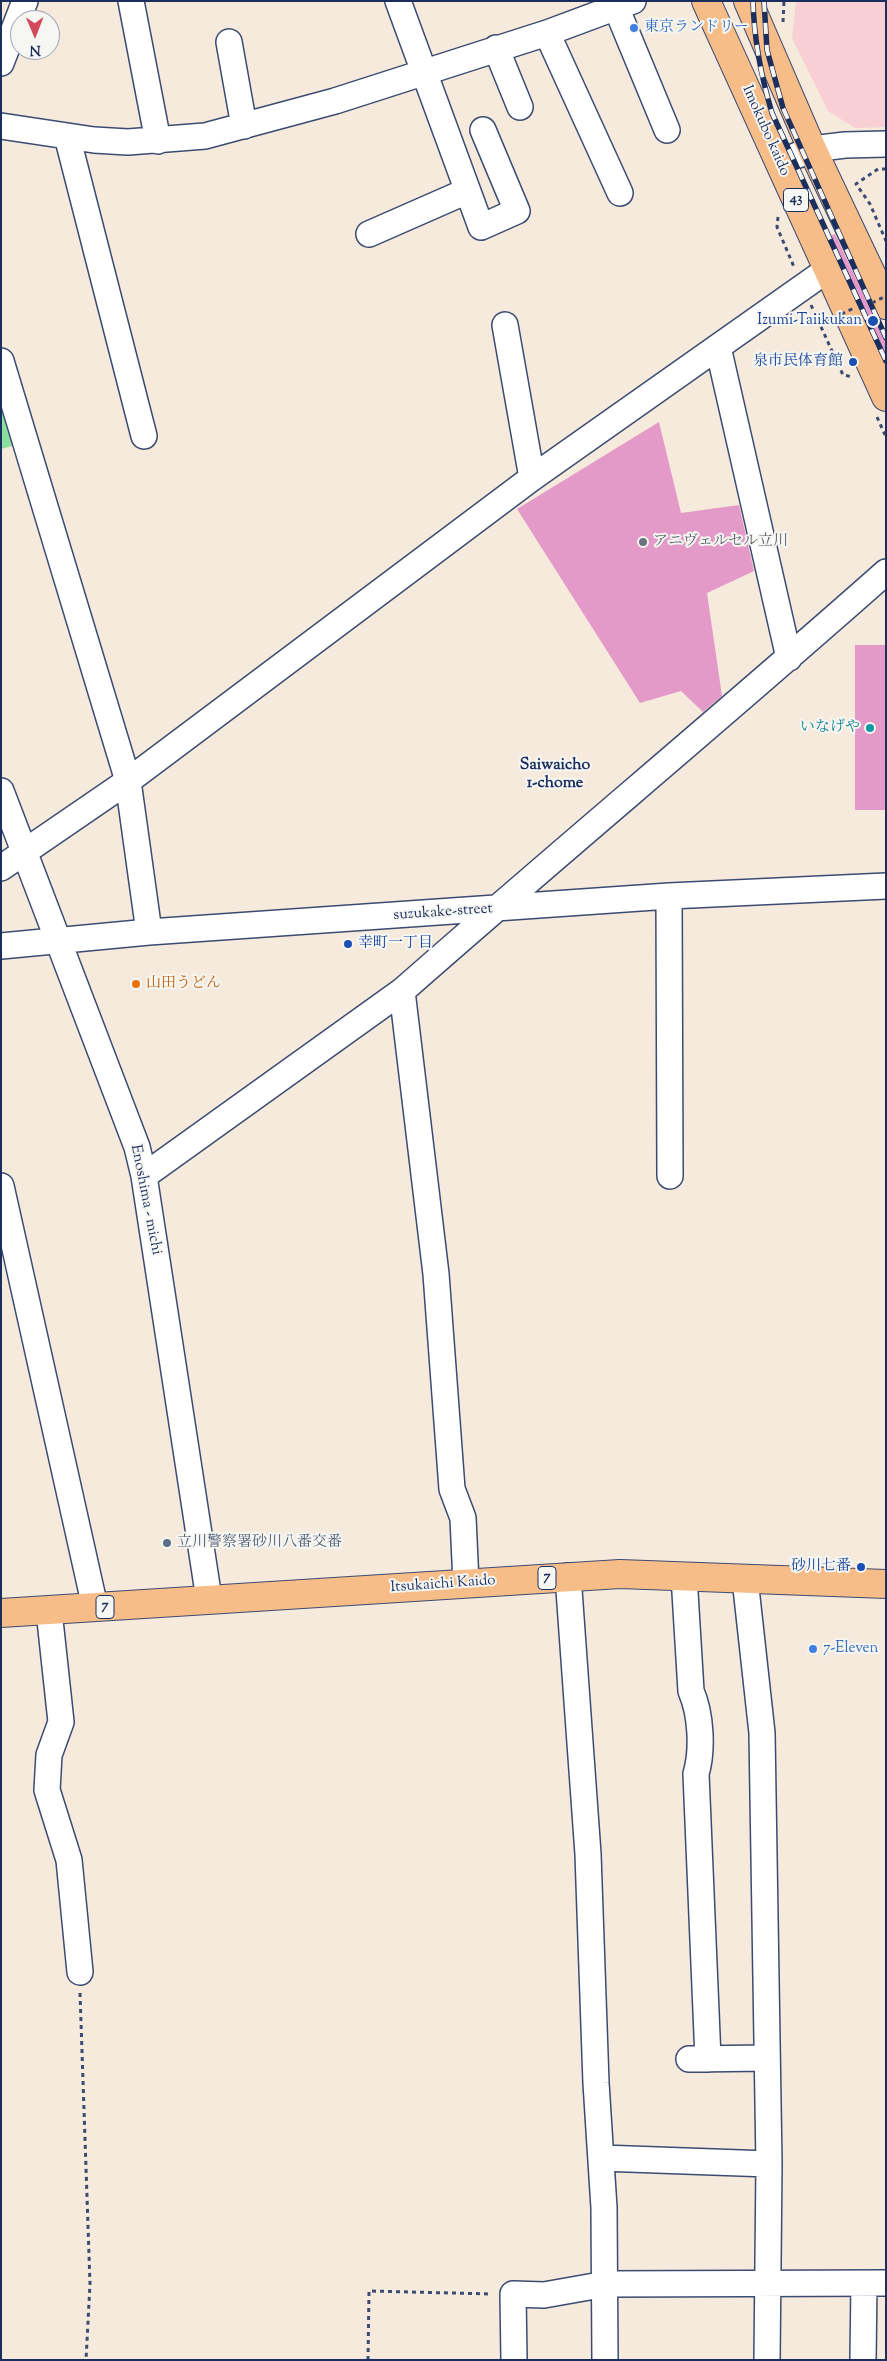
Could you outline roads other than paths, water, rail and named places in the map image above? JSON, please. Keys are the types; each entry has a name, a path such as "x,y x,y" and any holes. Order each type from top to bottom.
{"main road":[{"name":"Imokubo kaido","path":"707,2 886,397"},
{"name":"43","path":"749,2 879,304"},
{"name":"Itsukaichi Kaido","path":"1,1613 620,1574 886,1584"}],"street":[{"path":"1,63 25,1"},
{"path":"131,1 158,141"},
{"path":"398,1 481,226 517,211 484,130"},
{"path":"10,127 67,136 128,142 206,136 335,100 547,33 624,4 667,130"},
{"path":"547,33 620,193"},
{"path":"229,42 244,126"},
{"path":"496,48 520,107"},
{"path":"67,136 144,436"},
{"path":"779,163 812,149 844,145 886,144"},
{"path":"369,234 467,191"},
{"path":"1,868 128,780 532,478 827,270"},
{"path":"506,325 532,478"},
{"path":"718,347 789,658"},
{"path":"1,361 128,780 149,932"},
{"path":"144,1176 402,991 789,658 886,572"},
{"name":"Enoshima - michi","path":"1,791 137,1147 144,1176 209,1599"},
{"name":"suzukake-street","path":"1,946 60,942 149,932 494,910 669,896 886,886"},
{"path":"669,896 670,1176"},
{"path":"402,991 436,1274 452,1489 463,1518 466,1583"},
{"path":"1,1186 95,1607"},
{"path":"568,1576 588,1854 596,2083 606,2284 605,2360"},
{"path":"684,1576 691,1691 696,1704 700,1760 696,1774 698,2059 767,2058"},
{"path":"745,1579 762,1733 769,2164 767,2360"},
{"path":"48,1611 61,1722 48,1755 47,1790 70,1860 80,1972"},
{"path":"600,2158 769,2164"},
{"path":"514,2360 513,2294 544,2295 606,2284 769,2282 875,2284 863,2360"}],"railway":[{"path":"753,1 759,58 772,113 886,361"},
{"path":"764,1 767,50 783,108 886,338"}],"place":[{"name":"東京ランドリー","path":"634,28"},
{"name":"Izumi-Taiikukan","path":"873,321"},
{"name":"泉市民体育館","path":"853,362"},
{"name":"アニヴェルセル立川","path":"643,542"},
{"name":"いなげや","path":"870,728"},
{"name":"幸町一丁目","path":"348,944"},
{"name":"山田うどん","path":"136,984"},
{"name":"立川警察署砂川八番交番","path":"167,1543"},
{"name":"砂川七番","path":"861,1567"},
{"name":"7-Eleven","path":"813,1649"}],"district":[{"name":"Saiwaicho 1-chome","path":"555,775"}]}
